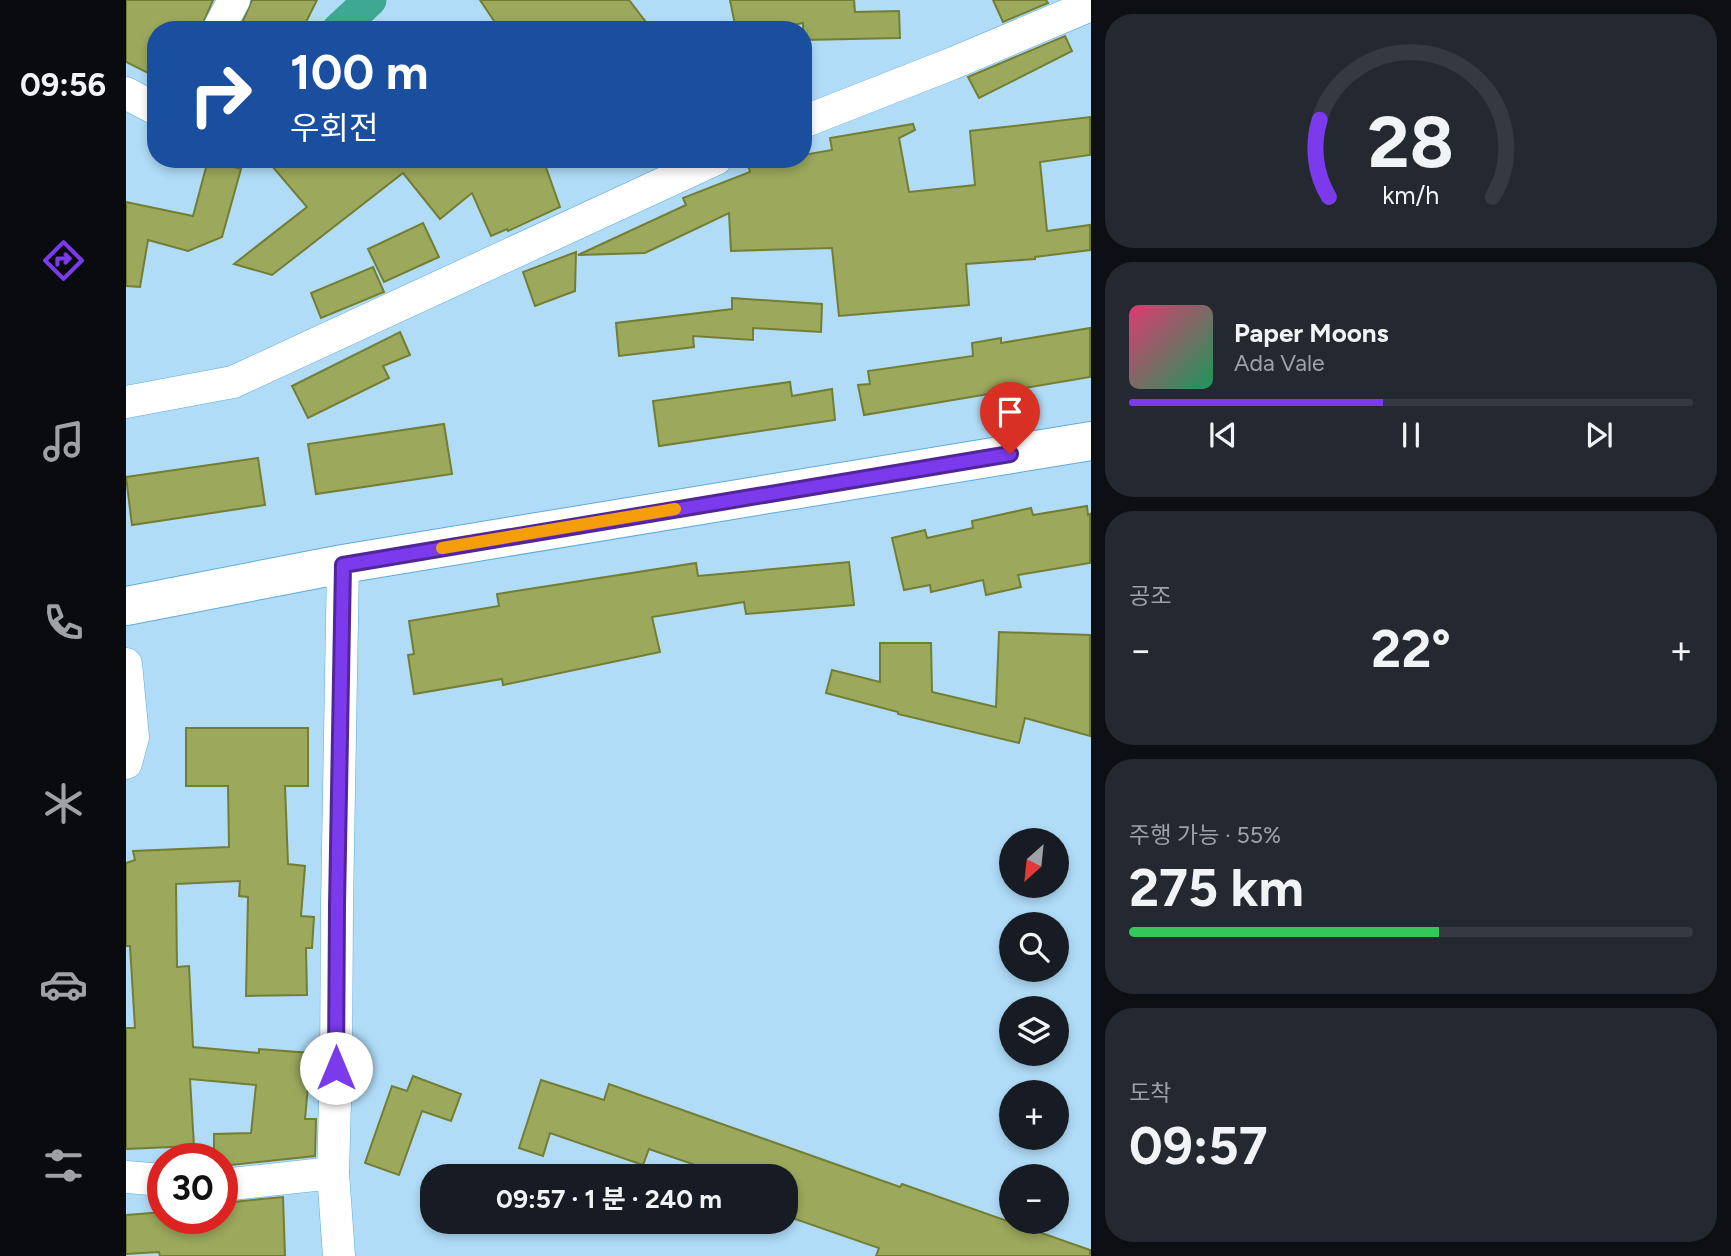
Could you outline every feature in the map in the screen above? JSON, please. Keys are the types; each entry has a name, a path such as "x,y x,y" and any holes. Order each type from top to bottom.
{"main road":[{"path":"126,606 343,565 1090,440"}],"street":[{"path":"223,21 234,0"},
{"path":"812,118 1090,5"},
{"path":"126,93 147,104"},
{"path":"126,402 233,382 697,168"},
{"path":"339,1256 333,1173 343,565"},
{"path":"126,664 133,737 126,763"},
{"path":"238,1183 333,1173"},
{"path":"126,1177 147,1179"}],"building":[{"path":"126,0 213,0 204,21 147,21 147,72 126,62"},
{"path":"252,0 317,0 306,21 243,21"},
{"path":"480,0 629,0 645,21 494,21"},
{"path":"730,0 854,0 855,12 899,11 900,38 812,40 812,21 734,21"},
{"path":"993,0 1046,0 1048,3 1003,22"},
{"path":"1065,36 1072,51 979,98 968,77"},
{"path":"1090,117 1090,155 1040,162 1047,231 1090,225 1090,250 1035,259 966,264 969,305 839,316 832,248 731,251 729,213 645,253 578,255 686,205 683,198 750,172 749,168 812,168 812,153 832,150 830,138 913,124 915,130 899,138 909,192 975,185 970,131"},
{"path":"206,168 241,169 222,237 188,251 148,240 140,287 126,286 126,202 193,216"},
{"path":"274,168 546,168 560,207 491,236 472,193 440,219 403,173 272,275 234,264 307,207"},
{"path":"423,223 439,257 384,282 368,249"},
{"path":"576,252 575,291 535,306 523,272"},
{"path":"373,267 384,292 321,318 311,293"},
{"path":"732,298 822,304 821,332 753,328 753,340 693,336 694,347 619,356 616,323 732,309"},
{"path":"1090,328 1090,377 864,415 858,385 870,384 868,371 973,356 972,343 1001,338 1001,343"},
{"path":"400,332 410,355 383,366 389,378 308,418 292,386"},
{"path":"790,382 792,396 832,389 835,420 659,446 653,401"},
{"path":"444,424 452,474 316,494 308,444"},
{"path":"258,458 265,505 132,525 126,477"},
{"path":"1087,506 1088,515 1090,514 1090,563 1018,575 1021,587 986,595 983,580 931,592 930,585 904,590 892,538 925,530 927,538 973,528 972,521 1031,508 1033,515"},
{"path":"849,562 854,605 746,614 744,602 652,617 660,652 503,685 502,679 414,694 408,655 414,654 409,621 499,606 497,594 696,563 698,576"},
{"path":"999,632 1090,635 1090,736 1025,718 1019,743 898,714 826,693 832,670 880,682 880,643 931,643 932,692 996,707"},
{"path":"186,728 308,728 308,786 285,786 288,864 305,866 301,916 314,917 312,948 306,948 307,995 246,996 248,897 239,896 240,881 176,884 177,967 189,966 193,1047 259,1053 259,1049 311,1053 305,1119 316,1119 315,1156 238,1164 238,1143 214,1143 214,1134 251,1133 256,1085 190,1079 194,1143 147,1143 147,1148 126,1149 126,1028 135,1028 130,946 126,946 126,863 135,860 133,851 229,847 228,786 186,786"},
{"path":"413,1076 461,1094 451,1121 422,1111 399,1175 365,1163 392,1086 407,1091"},
{"path":"541,1080 604,1100 609,1084 900,1187 902,1184 999,1218 999,1234 1044,1234 1090,1250 1090,1256 876,1256 879,1248 798,1220 798,1164 692,1164 649,1149 643,1164 640,1164 550,1133 543,1156 519,1148"},
{"path":"283,1197 285,1256 160,1256 159,1252 126,1254 126,1215 147,1213 147,1234 238,1234 238,1201"}],"waterway":[{"path":"348,21 370,0"}],"slow traffic":[{"path":"442,548 675,509"}],"route":[{"path":"336,1068 343,565 1010,454"}]}
